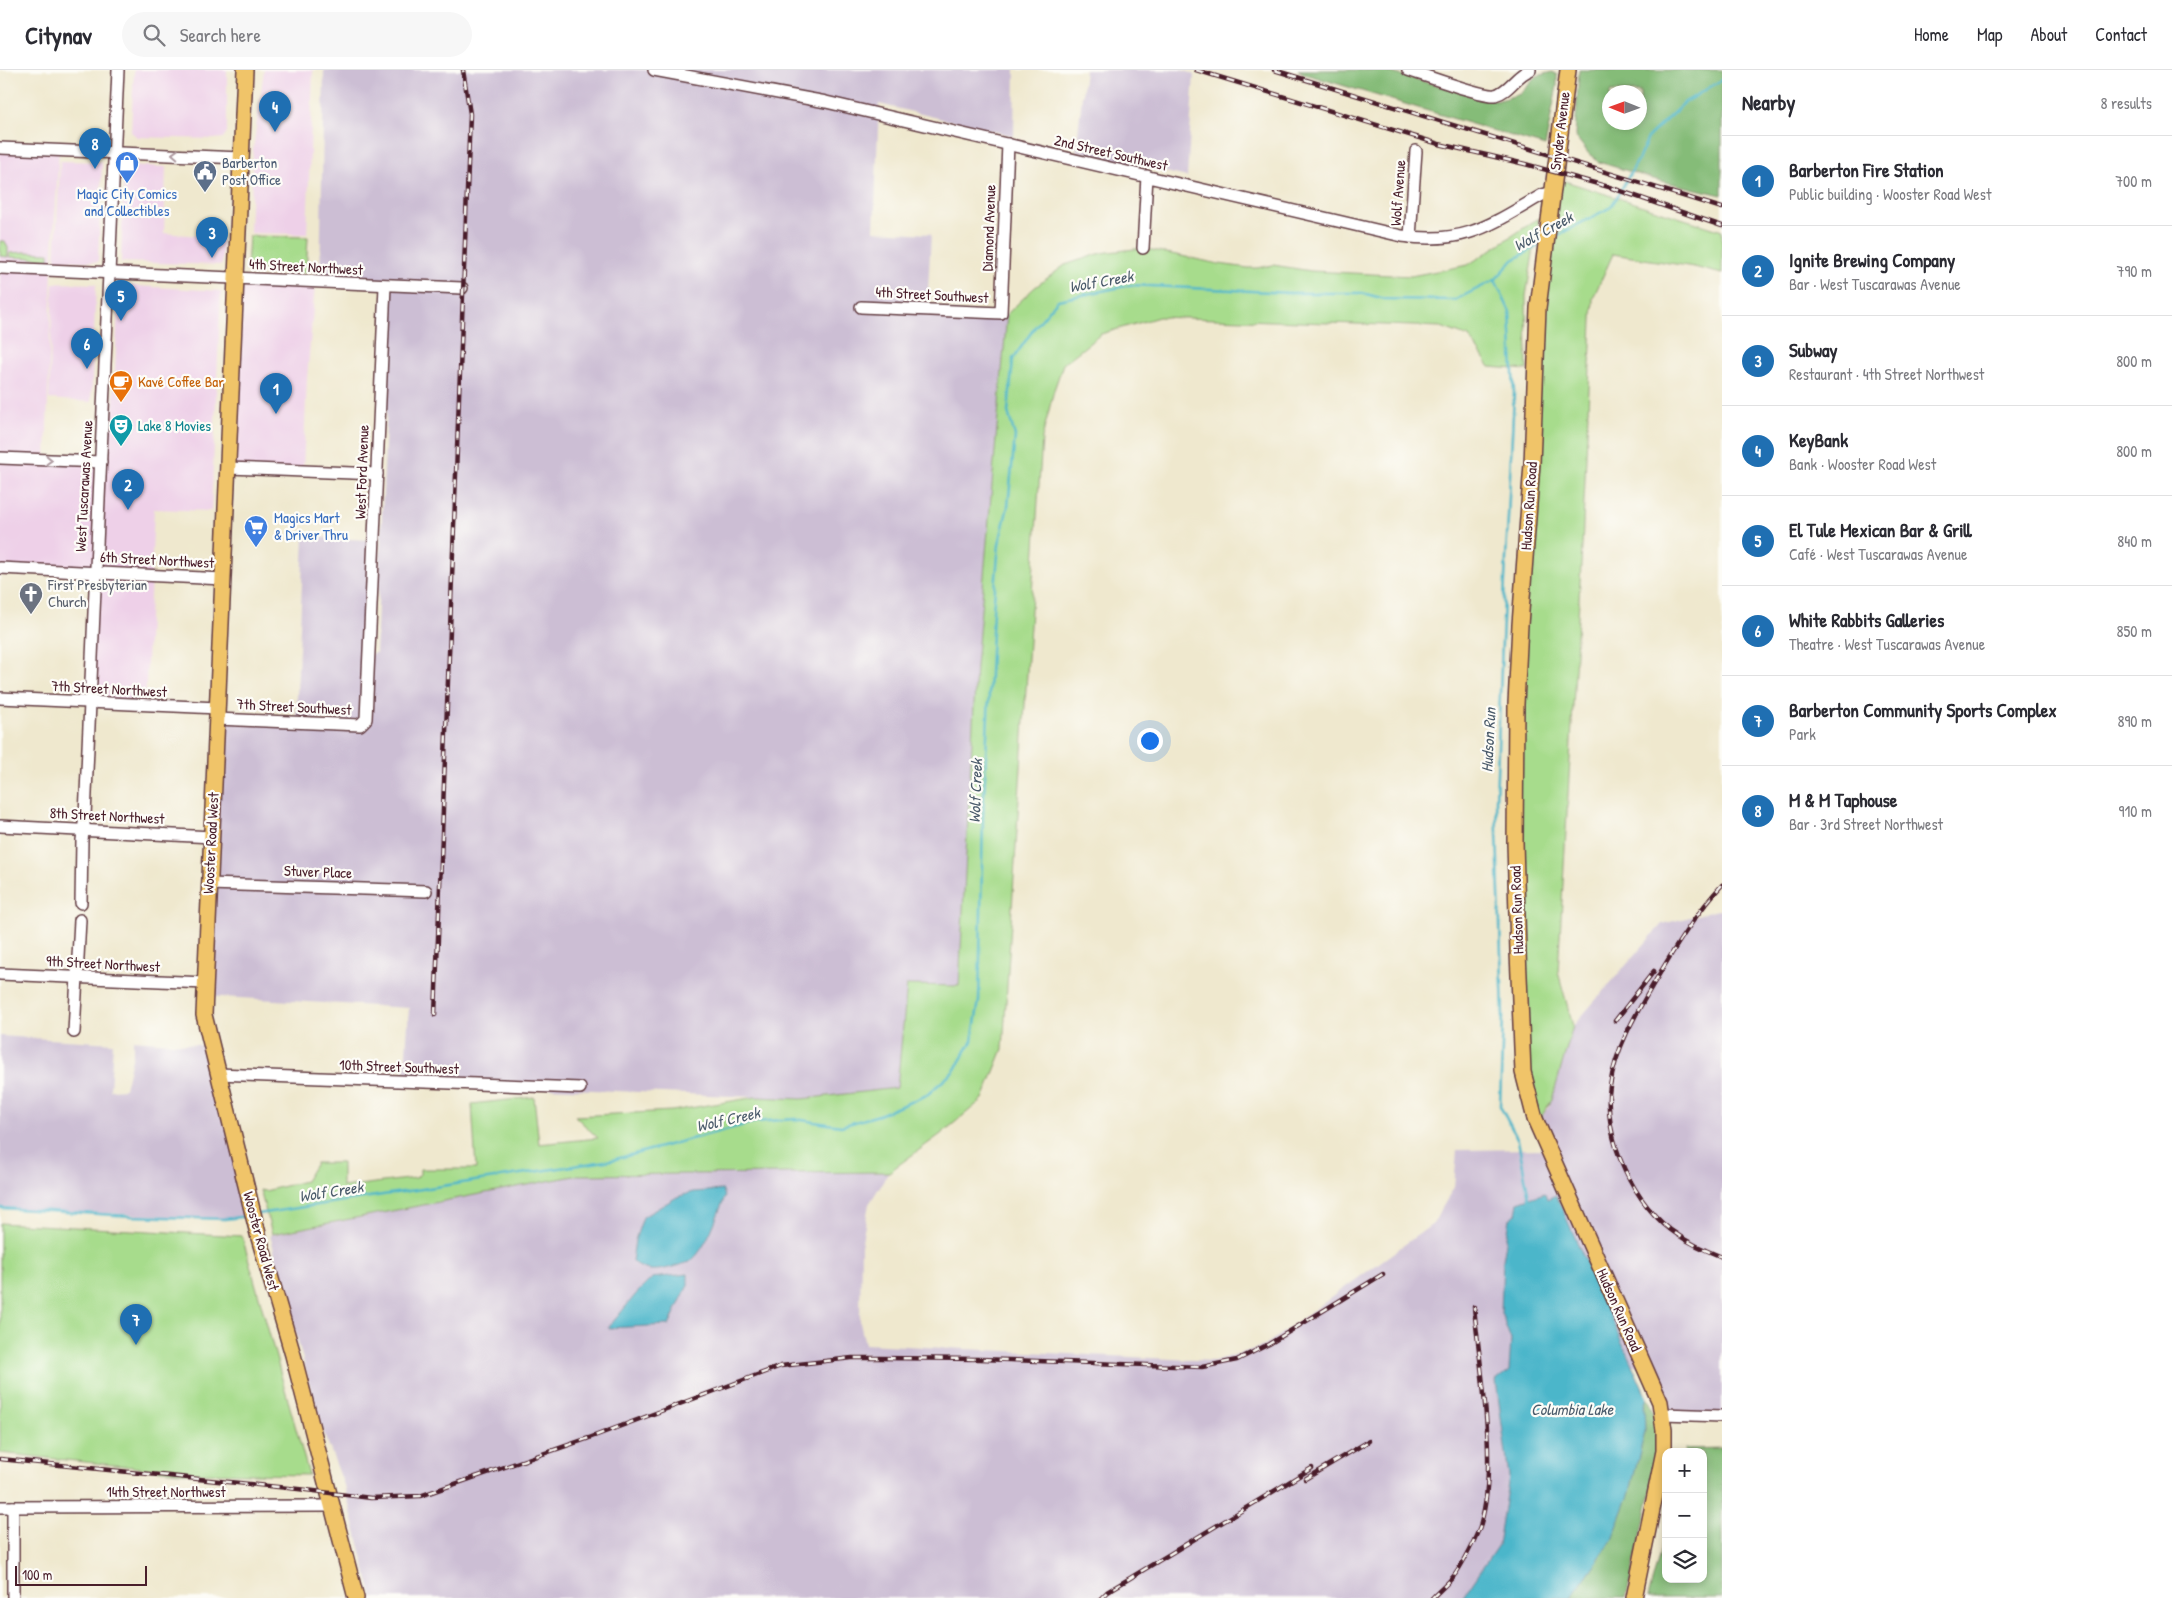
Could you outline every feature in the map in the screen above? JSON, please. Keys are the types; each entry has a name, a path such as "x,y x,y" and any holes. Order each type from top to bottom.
{"main road":[{"name":"Wooster Road West","path":"245,70 209,884 205,1023 259,1238 293,1355 356,1598"},
{"name":"Snyder Avenue","path":"1553,192 1568,70"},
{"name":"Hudson Run Road","path":"1553,192 1538,308 1533,456 1516,704 1515,862 1523,1072 1540,1134 1660,1402 1663,1414 1664,1451 1634,1598"}],"street":[{"name":"West Tuscarawas Avenue","path":"81,903 118,70"},
{"name":"2nd Street Southwest","path":"654,70 826,102 1410,238 1457,236 1480,230 1542,195 1553,192"},
{"path":"1408,70 1481,93 1495,95 1506,89 1530,70"},
{"name":"Diamond Avenue","path":"1001,313 1008,144"},
{"path":"0,148 241,158"},
{"name":"Wolf Avenue","path":"1410,238 1416,151"},
{"path":"1143,248 1147,176"},
{"name":"4th Street Northwest","path":"0,268 462,288"},
{"name":"West Ford Avenue","path":"366,719 384,286"},
{"name":"4th Street Southwest","path":"861,307 1001,313"},
{"path":"0,458 101,462"},
{"path":"228,468 377,474"},
{"name":"6th Street Northwest","path":"0,568 223,579"},
{"name":"7th Street Northwest","path":"0,698 89,702 217,713"},
{"name":"7th Street Southwest","path":"217,713 360,725 366,719"},
{"name":"8th Street Northwest","path":"0,826 212,837"},
{"name":"Stuver Place","path":"209,884 426,891"},
{"path":"74,1032 80,920"},
{"name":"9th Street Northwest","path":"0,974 205,983"},
{"name":"10th Street Southwest","path":"218,1074 580,1088"},
{"path":"1663,1414 1722,1416"},
{"name":"14th Street Northwest","path":"0,1507 332,1506"},
{"path":"13,1507 13,1598"}],"shaded area":[{"path":"134,70 227,70 227,132 223,138 137,137 131,132"},
{"path":"264,70 313,70 307,234 250,233 253,150"},
{"path":"324,70 1015,70 1014,136 879,104 874,231 931,234 927,310 1007,314 976,667 959,986 907,985 898,1088 802,1099 404,1082 409,1008 205,996 217,719 360,725 369,654 376,653 392,286 320,283"},
{"path":"1085,70 1181,70 1194,74 1187,177 1076,151"},
{"path":"0,148 59,150 52,270 46,459 101,462 103,410 111,414 113,413 119,285 221,291 211,511 154,509 145,706 89,703 95,572 0,568"},
{"path":"60,161 101,162 102,164 98,262 55,260"},
{"path":"124,165 166,167 164,233 222,238 222,265 121,262"},
{"path":"236,279 315,285 307,379 303,471 228,468"},
{"path":"53,283 96,284 91,402 49,399"},
{"path":"304,537 370,540 361,719 355,721 296,718"},
{"path":"1722,909 1722,1416 1663,1414 1644,1366 1511,1352 1509,1371 1496,1382 1509,1477 1498,1545 1462,1598 373,1598 344,1485 319,1420 270,1235 579,1175 889,1172 869,1204 861,1246 860,1323 865,1344 1214,1361 1264,1346 1433,1224 1454,1187 1457,1150 1546,1149 1537,1123 1549,1107 1573,1026 1662,924"},
{"path":"0,1036 113,1043 110,1090 125,1089 133,1054 133,1040 211,1046 253,1214 225,1219 0,1208"}],"green space":[{"path":"1298,70 1381,70 1496,101 1520,94 1537,76 1552,72 1557,75 1557,86 1545,146 1305,74"},
{"path":"1579,70 1722,70 1722,195 1657,180 1599,162 1589,154 1575,136"},
{"path":"1555,178 1722,231 1722,274 1694,267 1613,254 1593,298 1582,547 1558,972 1573,1026 1552,1100 1537,1123 1523,1048 1516,704"},
{"path":"1539,218 1526,296 1527,370 1490,367 1469,337 1441,327 1159,317 1101,334 1063,364 1054,390 1042,438 1003,1049 983,1099 941,1134 889,1172 579,1175 272,1234 260,1190 265,1191 305,1181 316,1163 342,1163 342,1187 416,1178 420,1174 420,1169 476,1169 472,1104 534,1097 539,1144 598,1138 575,1116 672,1111 756,1097 802,1099 897,1088 907,985 959,986 976,667 1007,314 1034,288 1065,265 1101,253 1143,248 1248,268 1273,265 1311,271 1411,276 1468,265"},
{"path":"249,236 308,237 306,273 247,268"},
{"path":"0,241 5,241 8,248 8,257 0,256"},
{"path":"10,253 49,253 49,259 10,257"},
{"path":"0,1223 242,1236 309,1475 189,1473 0,1453"},
{"path":"1647,1398 1654,1414 1656,1437 1654,1465 1650,1495 1626,1598 1571,1598 1612,1540 1629,1495 1645,1431 1644,1406"},
{"path":"1707,1448 1722,1448 1722,1598 1648,1598 1662,1544 1662,1583 1707,1583"}],"water":[{"path":"723,1190 725,1197 711,1231 702,1248 690,1262 653,1270 645,1269 632,1261 635,1240 643,1217 677,1197 693,1192"},
{"name":"Columbia Lake","path":"1545,1193 1547,1199 1556,1195 1647,1398 1644,1406 1645,1431 1629,1495 1612,1540 1571,1598 1462,1598 1498,1545 1509,1476 1496,1381 1509,1371 1511,1340 1501,1313 1503,1260 1510,1219 1516,1214 1518,1202"},
{"path":"688,1274 688,1285 669,1325 608,1328 652,1278"}],"waterway":[{"name":"Wolf Creek","path":"1551,239 1611,207 1638,160 1649,136 1685,102 1722,80"},
{"name":"Wolf Creek","path":"258,1214 612,1160 755,1122 795,1119 841,1126 879,1115 927,1095 954,1071 972,1041 979,1001 983,818 993,611 999,544 1008,506 1015,436 1008,412 1013,359 1035,327 1058,300 1131,285 1290,293 1362,293 1385,299 1455,300 1495,280 1513,260 1540,245"},
{"name":"Hudson Run","path":"1495,280 1510,312 1514,393 1496,801 1503,1016 1500,1106 1518,1140 1529,1198"},
{"name":"Wolf Creek","path":"0,1208 131,1216 225,1219 248,1216"}],"railway":[{"path":"435,1015 470,114 463,70"},
{"path":"1196,70 1439,144 1525,164 1609,187 1722,226"},
{"path":"1274,70 1722,208"},
{"path":"1722,885 1687,930 1635,1017 1617,1057 1610,1086 1609,1106 1611,1127 1624,1169 1648,1207 1662,1223 1678,1235 1722,1257"},
{"path":"1615,1021 1654,971"},
{"path":"0,1459 371,1498 420,1496 589,1438 781,1366 852,1358 980,1359 1202,1367 1237,1360 1269,1344 1383,1274"},
{"path":"1432,1598 1453,1577 1465,1559 1481,1523 1486,1499 1488,1445 1474,1307"},
{"path":"1305,1479 1369,1441"},
{"path":"1101,1598 1107,1592 1312,1468"}],"place":[{"name":"KeyBank","path":"275,132"},
{"name":"M & M Taphouse","path":"95,169"},
{"name":"Magic City Comics and Collectibles","path":"127,184"},
{"name":"Barberton Post Office","path":"205,193"},
{"name":"Subway","path":"212,258"},
{"name":"El Tule Mexican Bar & Grill","path":"121,321"},
{"name":"White Rabbits Galleries","path":"87,369"},
{"name":"Kavé Coffee Bar","path":"121,403"},
{"name":"Barberton Fire Station","path":"276,414"},
{"name":"Lake 8 Movies","path":"121,447"},
{"name":"Ignite Brewing Company","path":"128,510"},
{"name":"Magics Mart & Driver Thru","path":"256,548"},
{"name":"First Presbyterian Church","path":"31,615"},
{"name":"Barberton Community Sports Complex","path":"136,1345"}]}
